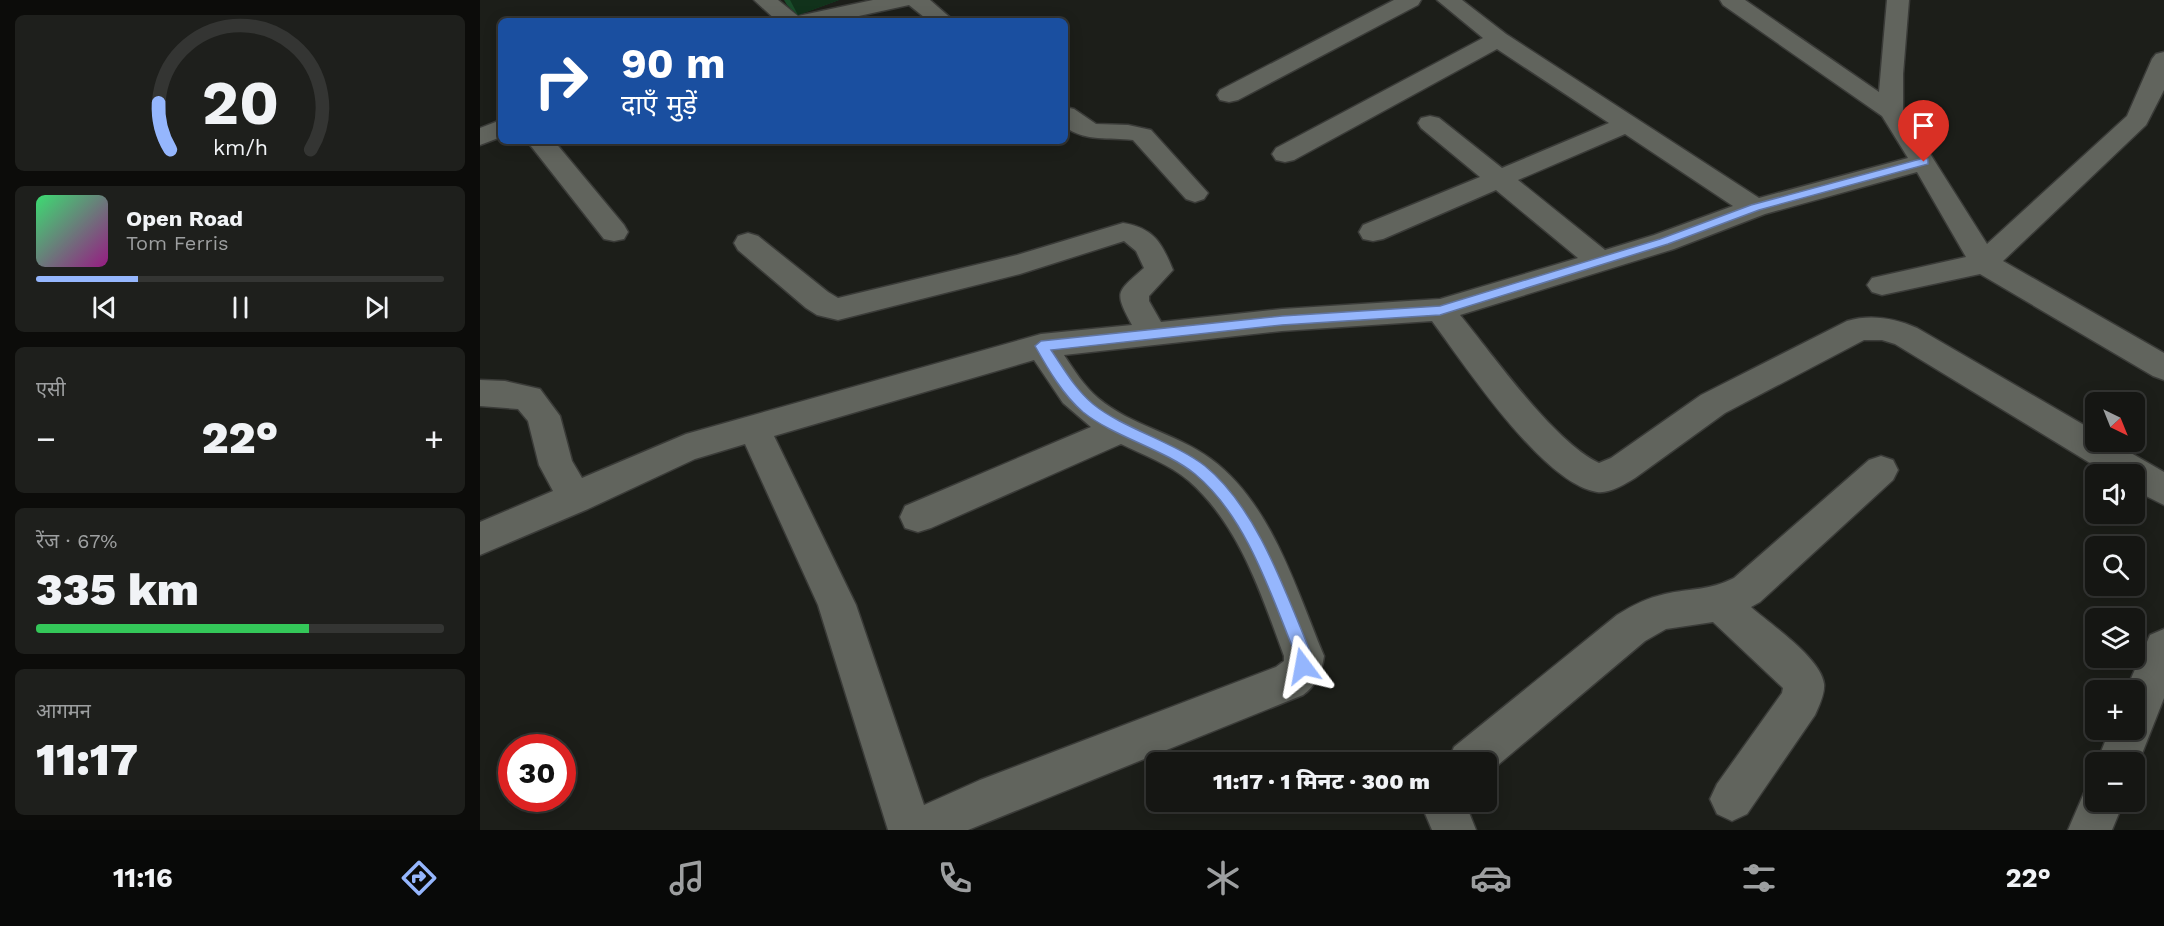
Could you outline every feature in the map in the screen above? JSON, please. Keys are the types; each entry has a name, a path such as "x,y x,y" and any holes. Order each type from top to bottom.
{"street":[{"path":"765,0 786,18"},
{"path":"819,18 903,0"},
{"path":"915,0 939,18"},
{"path":"1229,95 1410,0"},
{"path":"1448,0 1498,39 1755,208"},
{"path":"1731,0 1891,111 1984,263 2164,368"},
{"path":"1891,111 1891,74 1898,0"},
{"path":"1285,154 1498,39"},
{"path":"1882,285 1984,263 2137,120 2148,100 2164,59"},
{"path":"1068,116 1085,128 1095,131 1130,130 1142,135 1195,193"},
{"path":"1430,123 1600,261"},
{"path":"1373,232 1625,124"},
{"path":"480,137 498,129"},
{"path":"542,144 614,232"},
{"path":"480,539 686,448 1041,346 1282,320 1440,310 1664,242 1755,208 1924,162"},
{"path":"748,243 817,300 828,307 838,309 1020,264 1123,232 1131,232 1143,238 1159,270 1134,293 1134,301 1152,334"},
{"path":"1440,310 1511,400 1569,464 1584,474 1597,478 1608,476 1623,468 1713,404 1858,329 1877,327 1892,329 1906,336 2164,490"},
{"path":"918,830 980,802 1278,686 1299,675 1303,666 1304,656 1265,562 1227,497 1199,469 1090,409 1073,393 1041,346"},
{"path":"480,393 528,398 543,416 556,465 576,498"},
{"path":"754,428 837,605 910,830"},
{"path":"918,517 1123,428"},
{"path":"1481,752 1631,628 1652,615 1720,604 1747,591 1881,470"},
{"path":"1720,604 1795,671 1804,684 1801,701 1732,799"},
{"path":"2145,694 2164,648"},
{"path":"1446,812 1454,830"},
{"path":"2090,830 2097,812"}],"route":[{"path":"1303,666 1304,656 1265,562 1227,497 1199,469 1090,409 1073,393 1041,346 1282,320 1440,310 1664,242 1755,208 1924,162"}]}
